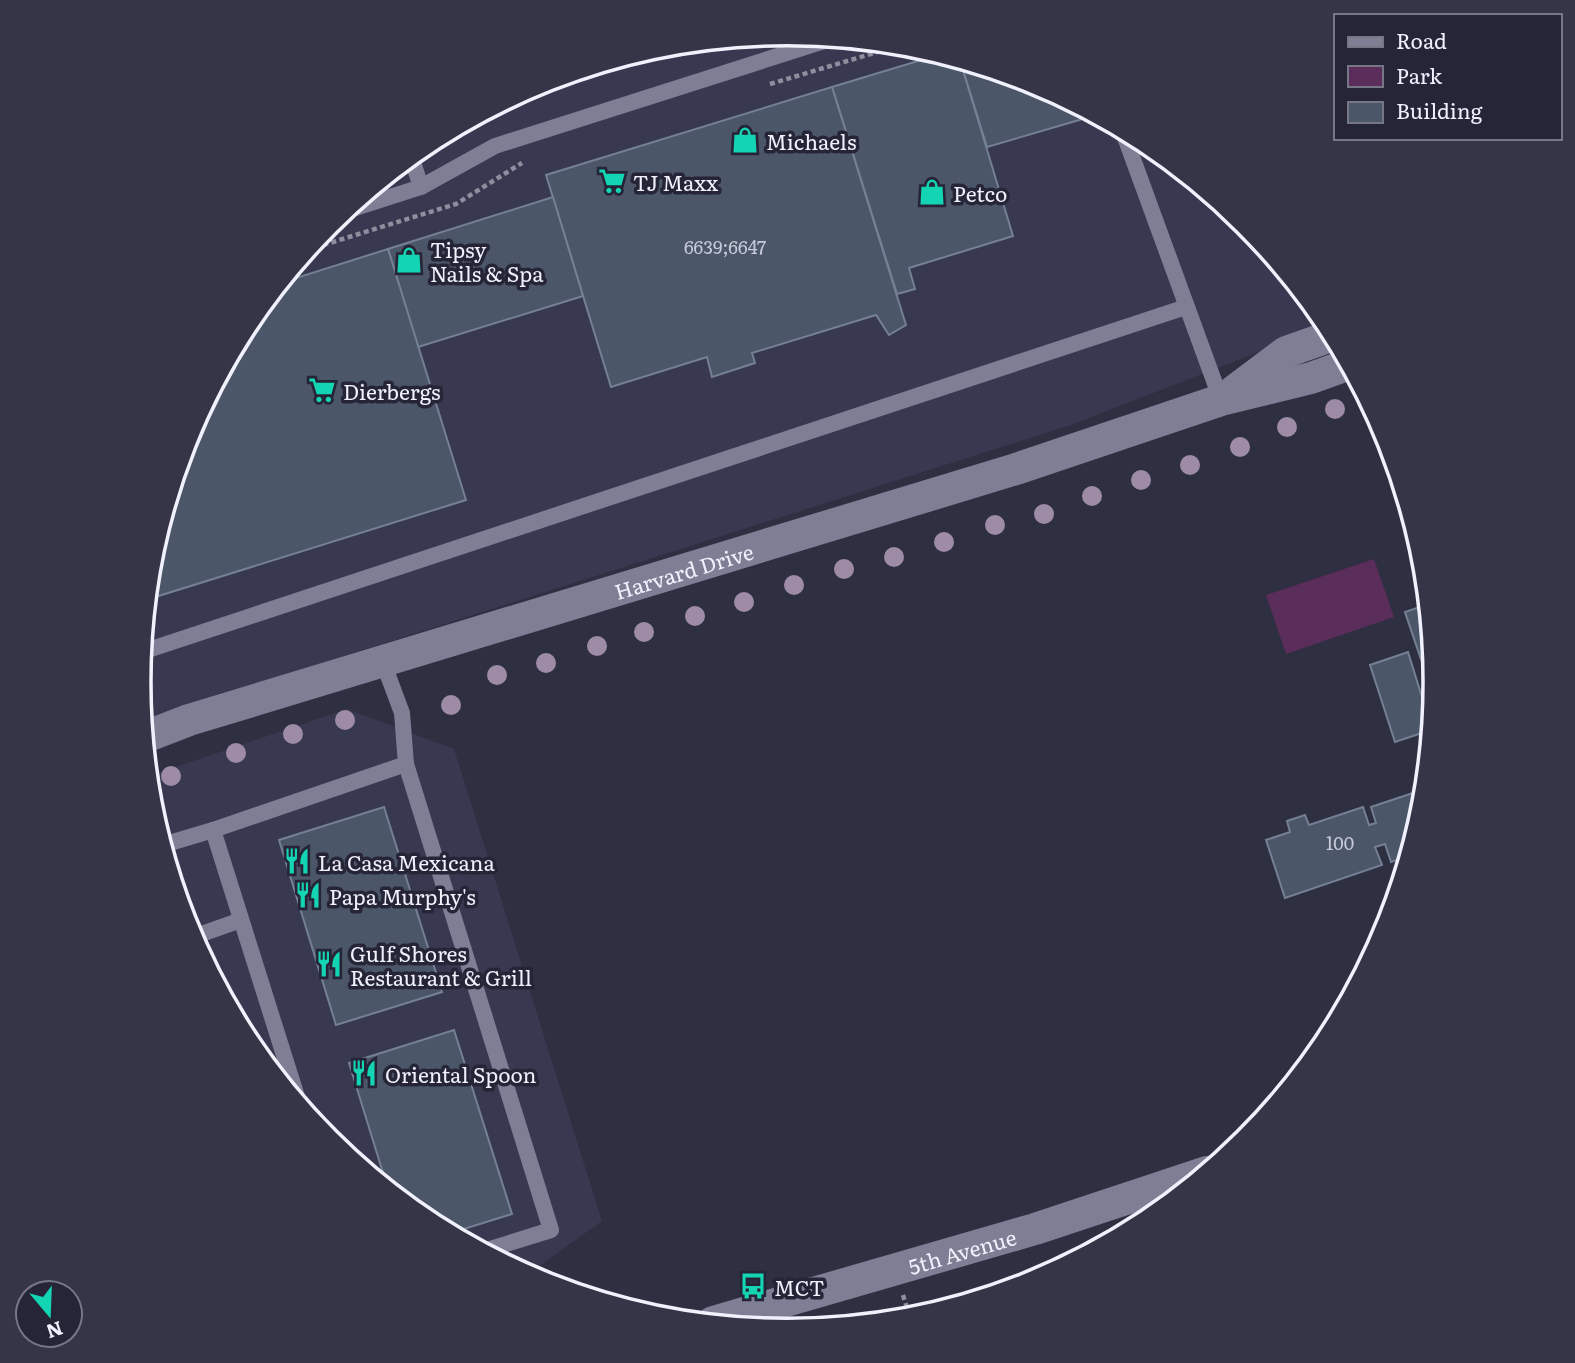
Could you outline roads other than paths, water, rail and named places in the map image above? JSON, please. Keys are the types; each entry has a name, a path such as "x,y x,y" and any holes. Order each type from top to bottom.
{"street":[{"name":"Harvard Drive","path":"1222,400 1286,352 1323,339"},
{"name":"Harvard Drive","path":"154,734 189,720 1016,469 1222,400 1311,378 1340,367"},
{"name":"5th Avenue","path":"742,1316 1035,1228 1184,1179"}],"lane":[{"path":"366,204 421,187 495,146 807,46"},
{"path":"1128,145 1222,400"},
{"path":"414,167 421,187"},
{"path":"153,648 1186,307"},
{"path":"383,662 402,713 406,764 551,1230 497,1247"},
{"path":"172,842 406,764"},
{"path":"213,830 292,1080"},
{"path":"204,933 241,920"}],"place":[{"name":"Michaels","path":"745,140"},
{"name":"TJ Maxx","path":"612,181"},
{"name":"Petco","path":"932,192"},
{"name":"Tipsy Nails & Spa","path":"409,260"},
{"name":"Dierbergs","path":"322,390"},
{"name":"La Casa Mexicana","path":"297,861"},
{"name":"Papa Murphy's","path":"308,895"},
{"name":"Gulf Shores Restaurant & Grill","path":"329,964"},
{"name":"Oriental Spoon","path":"364,1073"},
{"name":"MCT","path":"753,1286"}]}
